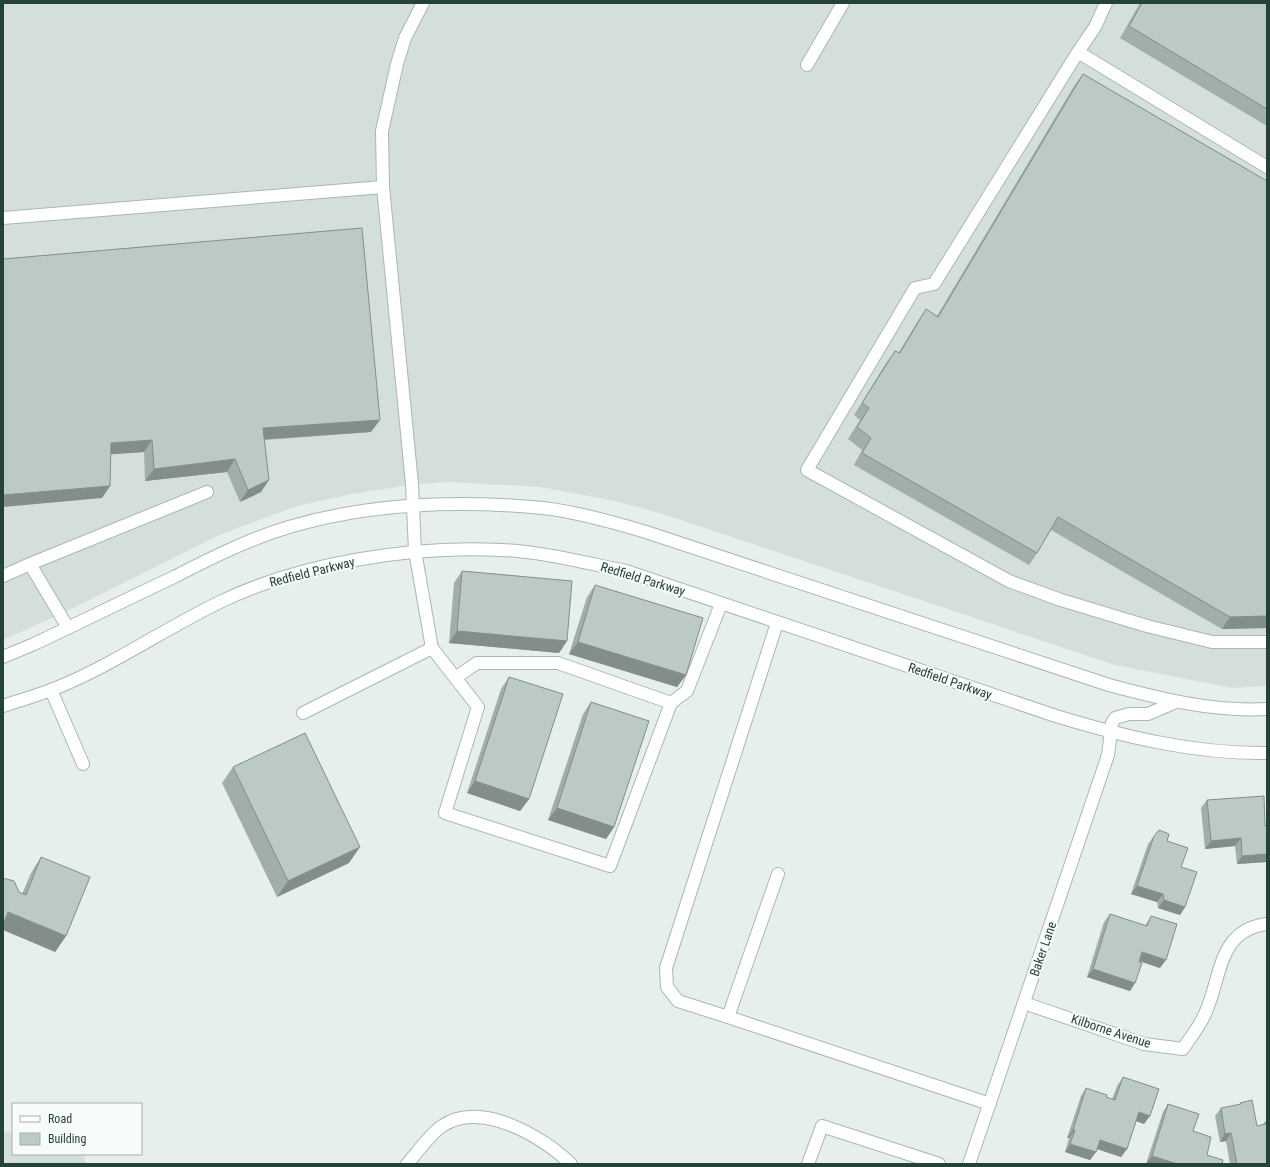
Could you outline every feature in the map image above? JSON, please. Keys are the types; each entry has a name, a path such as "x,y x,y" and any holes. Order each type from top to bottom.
{"street":[{"path":"423,3 405,38 389,93 382,131 383,187 414,505 415,551 432,648 478,707 445,813 610,866 671,703 687,692 721,604"},
{"path":"1106,3 1095,27 934,284 915,288 807,470 1009,581 1061,600 1147,626 1212,642 1267,642"},
{"path":"808,65 838,6"},
{"path":"1078,52 1267,167"},
{"path":"3,218 383,187"},
{"path":"3,576 207,492"},
{"path":"3,656 68,628 237,546 290,527 356,512 414,505 487,505 544,508 609,521 1109,685 1176,702 1212,707 1267,709"},
{"name":"Redfield Parkway","path":"3,706 51,690 107,663 220,602 257,586 342,563 415,551 503,550 559,558 626,571 777,623 1111,733 1201,749 1267,753"},
{"path":"30,564 68,628"},
{"path":"777,623 666,968 667,987 678,1001 990,1104"},
{"path":"303,713 432,648"},
{"path":"456,678 477,663 558,663 671,703"},
{"path":"51,690 83,764"},
{"name":"Baker Lane","path":"969,1164 1108,755 1115,718 1120,715 1148,714 1176,702"},
{"path":"728,1017 778,874"},
{"name":"Kilborne Avenue","path":"1024,1003 1144,1044 1183,1049 1204,1015 1226,951 1239,934 1254,925 1267,924"},
{"path":"407,1164 441,1126 458,1119 475,1117 497,1120 519,1129 538,1139 571,1164"},
{"path":"808,1164 822,1126 939,1164"}],"shaded area":[{"path":"3,3 1267,3 1267,686 1233,688 1115,665 663,514 615,501 541,487 448,482 410,485 352,494 297,506 219,535 63,613 3,640"},
{"path":"3,1131 12,1132 12,1155 84,1155 86,1164 3,1164"}],"building":[{"path":"1142,3 1267,3 1267,109 1129,26"},
{"path":"1083,74 1267,181 1267,616 1230,617 1058,517 1037,553 862,453 871,438 857,427 869,408 862,403 895,351 900,353 926,309 938,317"},
{"path":"362,228 380,420 263,428 269,480 248,490 235,459 154,469 152,440 111,443 110,486 3,495 3,259"},
{"path":"462,571 572,581 567,641 457,631"},
{"path":"595,585 703,618 686,675 578,642"},
{"path":"509,677 563,694 529,799 475,781"},
{"path":"591,702 649,721 614,827 557,808"},
{"path":"305,733 360,847 288,881 233,767"},
{"path":"1264,796 1265,826 1267,826 1267,854 1242,856 1241,838 1211,841 1207,800"},
{"path":"1159,830 1169,834 1167,841 1188,848 1181,867 1197,872 1185,907 1164,900 1163,894 1137,886 1154,836"},
{"path":"41,857 90,877 66,936 8,912 3,925 3,878 14,881 19,892 26,895"},
{"path":"1110,914 1147,926 1151,916 1177,924 1166,960 1142,952 1139,962 1142,963 1135,983 1093,969"},
{"path":"1123,1077 1159,1089 1150,1116 1139,1112 1127,1149 1100,1140 1096,1152 1070,1144 1086,1088 1107,1095 1106,1097 1115,1100"},
{"path":"1252,1100 1257,1126 1266,1124 1265,1122 1267,1122 1267,1164 1237,1164 1231,1133 1225,1134 1221,1108"},
{"path":"1168,1104 1199,1114 1193,1131 1211,1137 1207,1155 1223,1160 1222,1164 1178,1164 1152,1156"}]}
